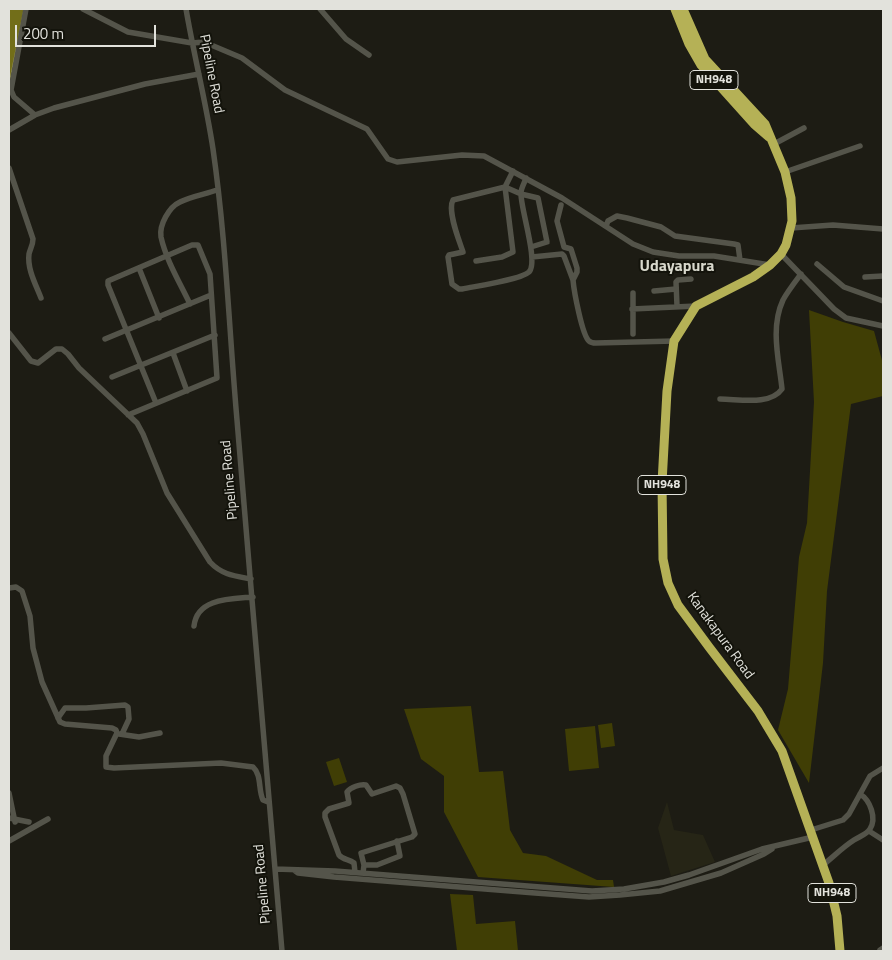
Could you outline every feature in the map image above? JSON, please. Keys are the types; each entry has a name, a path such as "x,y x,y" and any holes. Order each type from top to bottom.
{"highway":[{"name":"NH948","path":"675,9 694,53 758,128 773,141 785,172 791,198 791,228 781,254 770,265 752,277 696,306"},
{"name":"NH948","path":"683,9 711,71"},
{"name":"Kanakapura Road","path":"696,306 674,341 667,391 662,483 663,558 668,583 678,605 758,711 782,751 829,883 837,916 840,951"}],"street":[{"path":"26,9 11,90 14,97 35,115"},
{"path":"83,9 128,32 192,43 204,42 242,58 285,90 367,129 388,159 397,162 462,155 484,156 562,198 633,244 654,252 679,256 714,256 770,265"},
{"name":"Pipeline Road","path":"186,9 212,148 226,265 268,802 282,951"},
{"path":"320,9 346,40 369,55"},
{"path":"9,130 35,115 54,108 146,84 199,74"},
{"path":"773,141 804,128"},
{"path":"785,172 860,146"},
{"path":"9,168 33,238 33,247 29,253 30,269 41,298"},
{"path":"476,261 502,257 513,252 505,187 513,171"},
{"path":"526,178 521,194 531,247 532,268 529,272 518,277 462,290 452,284 448,257 449,255 463,252 453,219 451,204 453,200 505,187 521,194 538,198 548,238 545,244 531,247"},
{"path":"190,304 168,256 161,236 161,227 172,207 180,202 217,190"},
{"path":"561,204 558,221 564,247 570,249 577,268 573,280"},
{"path":"606,226 608,220 617,216 661,227 675,236 738,245 740,260"},
{"path":"791,228 833,225 883,229"},
{"path":"128,415 218,378 210,274 198,245 192,245 108,281 126,331 156,403"},
{"path":"532,257 562,254 564,256 573,280 584,331 590,342 674,341"},
{"path":"781,254 834,309 846,318 883,326"},
{"path":"818,264 844,287 883,301"},
{"path":"139,268 159,318"},
{"path":"720,399 770,399 778,395 782,389 776,332 777,317 784,300 801,274"},
{"path":"865,276 883,276"},
{"path":"677,306 676,282 678,280 691,279"},
{"path":"654,291 676,289"},
{"path":"633,293 633,334"},
{"path":"105,339 212,295"},
{"path":"632,309 696,306"},
{"path":"9,333 31,361 35,363 38,363 56,349 62,349 79,368 137,423 167,493 210,562 217,570 227,575 251,579"},
{"path":"112,377 215,335"},
{"path":"172,353 187,391"},
{"path":"9,588 16,587 22,591 30,616 33,648 42,682 60,722 112,728 119,734 139,737 160,733"},
{"path":"194,626 198,612 206,606 224,600 253,597"},
{"path":"58,718 65,708 127,705 129,719 106,756 106,767 221,764 253,767 257,770 260,793 263,800 268,802"},
{"path":"294,870 298,873 325,876 589,897 624,892 718,866 762,849 772,848 812,834 843,820 870,776 883,768"},
{"path":"354,872 354,863 339,856 325,812 349,802 347,792 362,784 366,785 372,794 396,786 400,788 415,834 412,837 361,853 364,865 363,873"},
{"path":"9,793 13,820 29,822"},
{"path":"823,865 853,840 869,831 872,826 870,807 866,798 860,794"},
{"path":"9,841 48,819"},
{"path":"869,831 883,840"},
{"path":"364,865 377,865 400,856 396,841"},
{"path":"275,869 354,872 592,891 660,891 721,873 764,854 772,848"},
{"path":"718,866 721,873"}],"shaded area":[{"path":"9,9 24,9 9,84"},
{"path":"809,310 874,331 883,364 883,396 851,404 827,591 823,663 809,783 778,730 788,689 799,557 807,523 814,402"},
{"path":"471,706 479,772 503,771 510,830 523,853 546,856 597,880 613,880 614,887 478,877 444,812 444,776 421,759 404,709"},
{"path":"612,723 615,746 601,748 598,725"},
{"path":"595,726 599,768 569,771 565,729"},
{"path":"339,758 347,782 334,786 326,762"},
{"path":"667,802 674,830 703,835 715,862 671,876 658,828"},
{"path":"450,894 473,895 476,924 515,921 518,951 457,951"}],"district":[{"name":"Udayapura","path":"677,267"}]}
